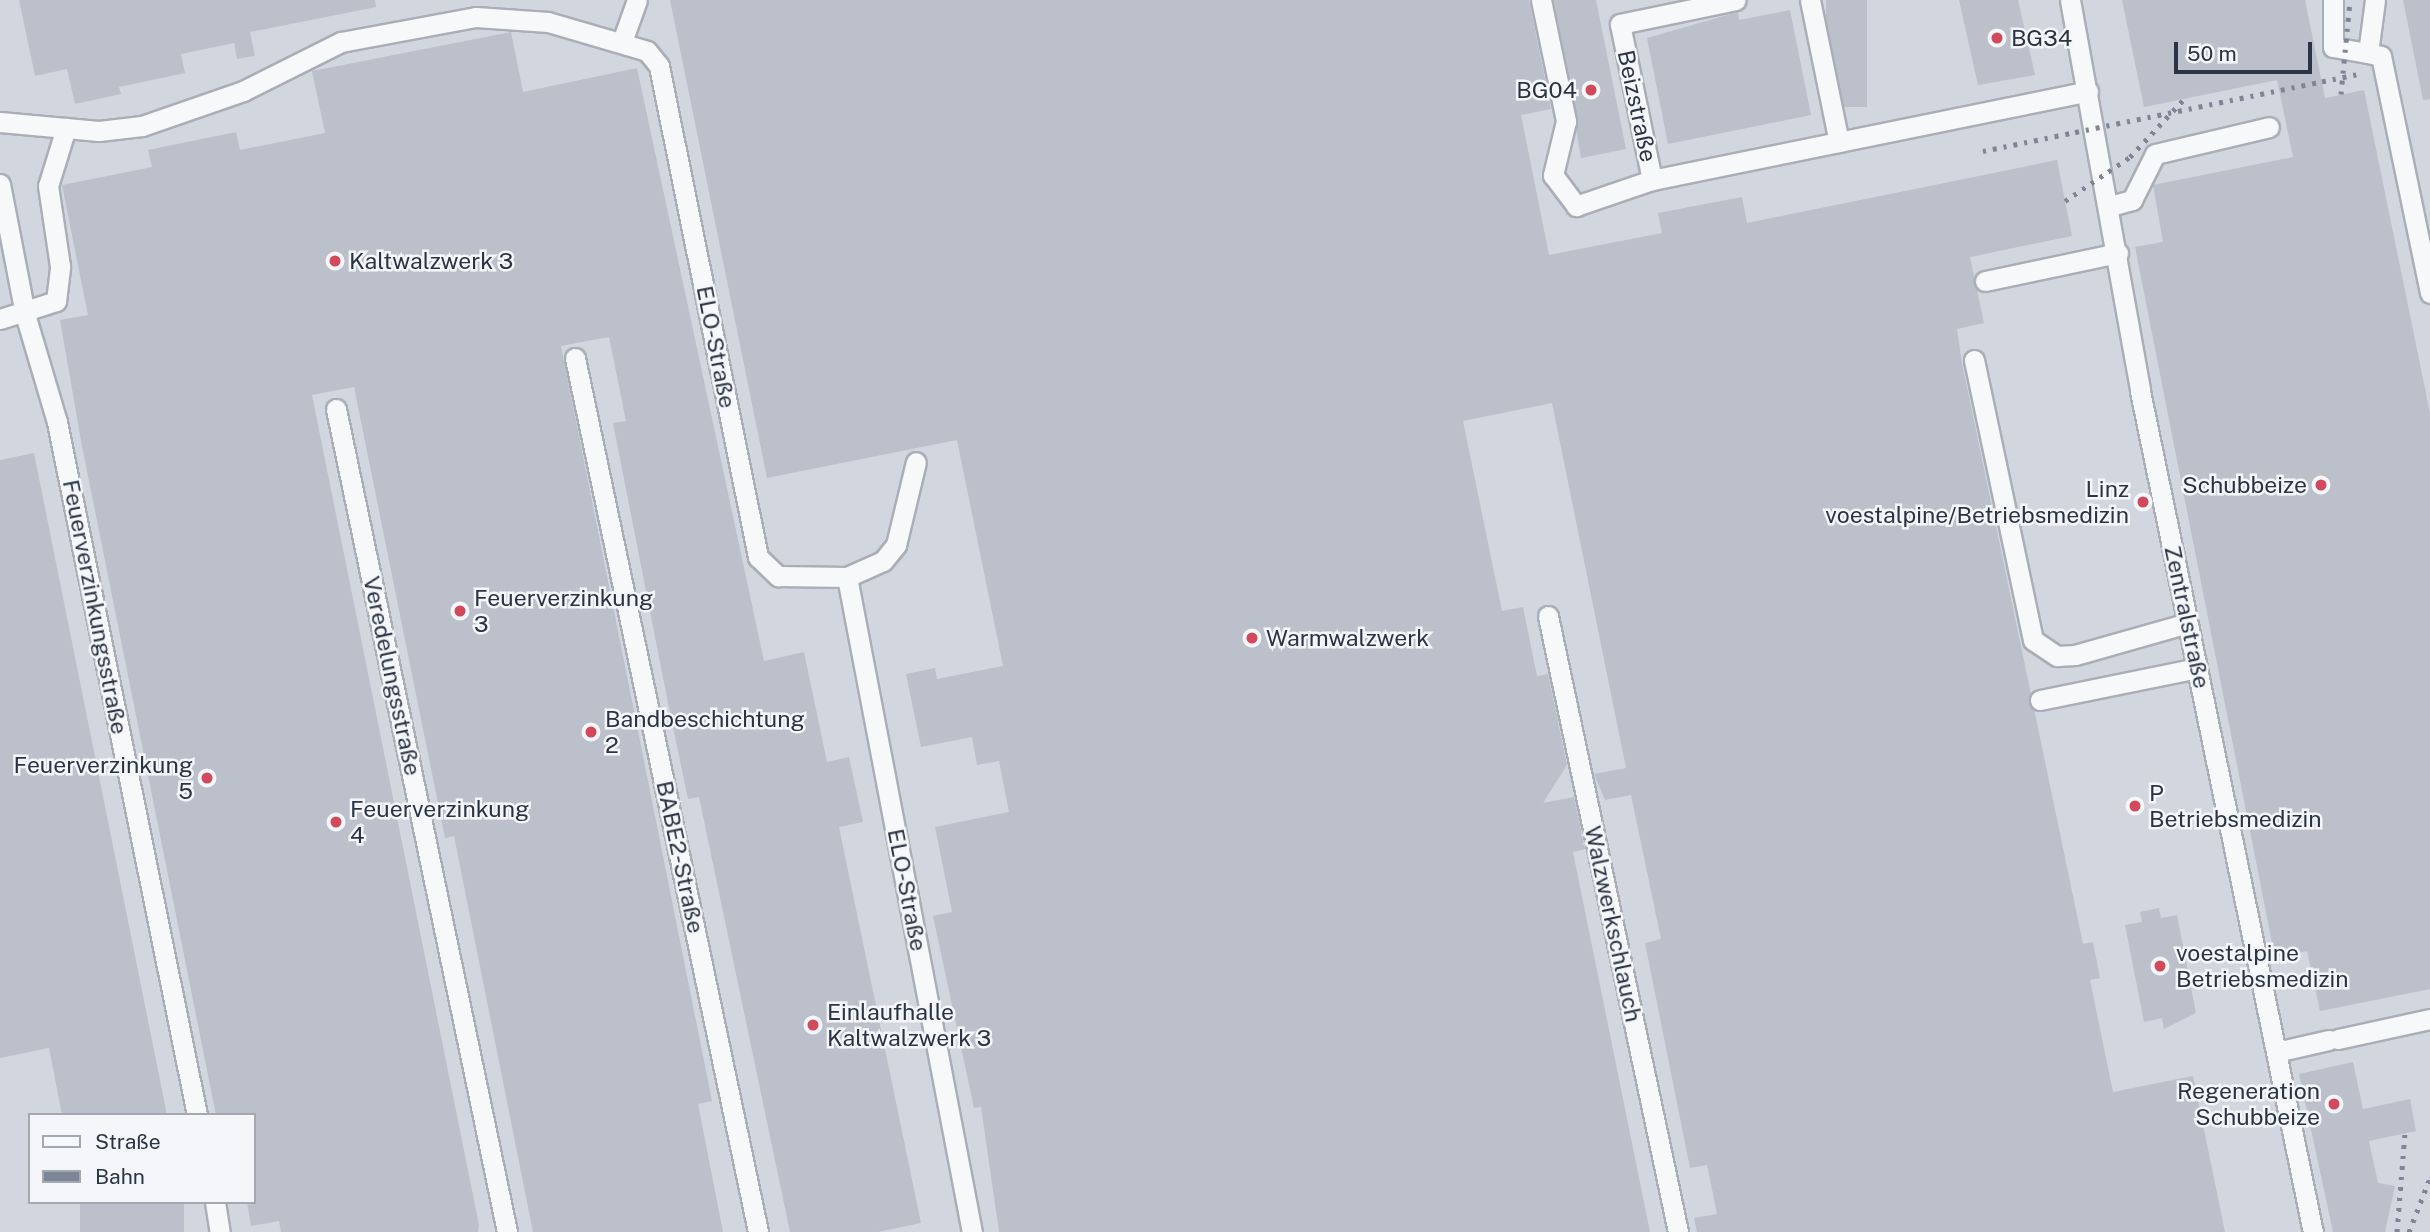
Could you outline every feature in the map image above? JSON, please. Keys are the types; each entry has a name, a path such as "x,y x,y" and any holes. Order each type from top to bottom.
{"street":[{"path":"623,40 637,0"},
{"name":"Beizstraße","path":"1541,0 1566,121 1551,163 1559,189 1576,206 1652,180 2088,91"},
{"name":"Beizstraße","path":"1652,180 1620,24 1736,0"},
{"path":"1810,0 1839,142"},
{"name":"Zentralstraße","path":"2070,0 2188,623 2313,1232"},
{"path":"2333,0 2333,47 2381,55 2430,293"},
{"path":"2368,53 2375,0"},
{"name":"ELO-Straße","path":"0,122 66,128 142,126 195,111 341,42 444,21 548,22 623,40 647,51 659,66 758,557 778,576 847,577 972,1232"},
{"path":"2110,206 2132,200 2155,154 2269,127"},
{"path":"0,319 46,309 60,289 48,186 66,128"},
{"name":"Feuerverzinkungsstraße","path":"0,184 5,232 24,314 60,434 197,1113"},
{"path":"1985,281 2118,253"},
{"name":"BABE2-Straße","path":"575,358 758,1232"},
{"path":"1974,360 2033,640 2057,656 2075,655 2188,623"},
{"name":"Veredelungsstraße","path":"336,409 507,1232"},
{"path":"847,577 883,561 896,545 915,462"},
{"name":"Walzwerkschlauch","path":"1548,616 1678,1232"},
{"path":"2040,700 2197,668"},
{"path":"2276,1052 2430,1019"},
{"path":"215,1204 220,1232"}],"shaded area":[{"path":"0,0 2430,0 2430,1232 0,1232"}],"building":[{"path":"19,0 375,0 376,7 250,32 255,56 237,59 234,43 181,54 185,73 119,87 121,94 75,104 67,69 35,76"},
{"name":"Warmwalzwerk","path":"670,0 1529,0 1551,109 1521,115 1549,255 1662,233 1658,213 1742,197 1747,223 2057,160 2072,236 1970,257 1984,323 1957,329 1962,363 2083,944 2093,942 2100,978 2090,980 2113,1092 2193,1076 2225,1232 1697,1232 1694,1218 1717,1214 1707,1165 1690,1168 1645,943 1661,939 1631,795 1605,800 1594,774 1626,768 1552,403 1463,421 1502,611 1523,607 1537,676 1548,674 1567,765 1543,803 1574,797 1585,849 1573,852 1650,1232 999,1232 981,1107 974,1108 933,916 952,912 935,827 1009,812 999,761 977,765 972,737 921,747 906,674 935,668 937,679 1003,666 957,440 767,478"},
{"name":"BG04","path":"1554,0 1596,0 1626,149 1581,158"},
{"path":"1826,0 1867,0 1867,107 1826,107"},
{"name":"BG34","path":"1959,0 2018,0 2035,75 1978,85"},
{"name":"Schubbeize","path":"2122,0 2305,0 2325,98 2364,90 2430,413 2430,989 2320,1011 2307,951 2275,958 2135,247 2163,242 2153,185 2293,157 2277,80 2144,107"},
{"path":"2403,0 2430,0 2430,99 2423,100"},
{"path":"1790,10 1811,115 1668,144 1647,38 1738,12 1739,20"},
{"path":"511,32 523,92 637,68 764,661 804,652 827,762 849,757 863,822 839,827 921,1223 878,1232 790,1232 699,797 688,799 668,703 613,423 626,421 609,337 561,346 712,1101 698,1104 723,1232 533,1232 454,836 445,838 354,387 312,395 479,1225 478,1232 281,1232 279,1221 251,1226 247,1204 256,1204 256,1113 216,1113 81,441 60,320 88,315 62,185 152,167 148,150 236,132 240,150 325,133 312,71"},
{"path":"34,453 167,1113 62,1113 49,1048 0,1058 0,460"},
{"name":"voestalpine Betriebsmedizin","path":"2159,908 2161,918 2177,915 2196,1013 2164,1029 2162,1018 2144,1022 2125,925 2142,922 2140,912"},
{"path":"2353,1062 2363,1109 2410,1099 2416,1131 2369,1141 2378,1183 2395,1186 2385,1232 2333,1232 2299,1074"},
{"path":"80,1204 184,1204 184,1232 80,1232"}],"railway":[{"path":"2341,94 2350,0"},
{"path":"1983,151 2363,73"},
{"path":"2065,201 2130,157 2184,99"},
{"path":"2397,1232 2405,1133"},
{"path":"2409,1232 2430,1178"}],"place":[{"name":"BG34","path":"1997,38"},
{"name":"BG04","path":"1591,90"},
{"name":"Kaltwalzwerk 3","path":"335,261"},
{"name":"Schubbeize","path":"2321,485"},
{"name":"Linz voestalpine/Betriebsmedizin","path":"2143,502"},
{"name":"Feuerverzinkung 3","path":"460,611"},
{"name":"Warmwalzwerk","path":"1252,638"},
{"name":"Bandbeschichtung 2","path":"591,732"},
{"name":"Feuerverzinkung 5","path":"207,778"},
{"name":"P Betriebsmedizin","path":"2135,806"},
{"name":"Feuerverzinkung 4","path":"336,822"},
{"name":"voestalpine Betriebsmedizin","path":"2160,966"},
{"name":"Einlaufhalle Kaltwalzwerk 3","path":"813,1025"},
{"name":"Regeneration Schubbeize","path":"2334,1104"}]}
